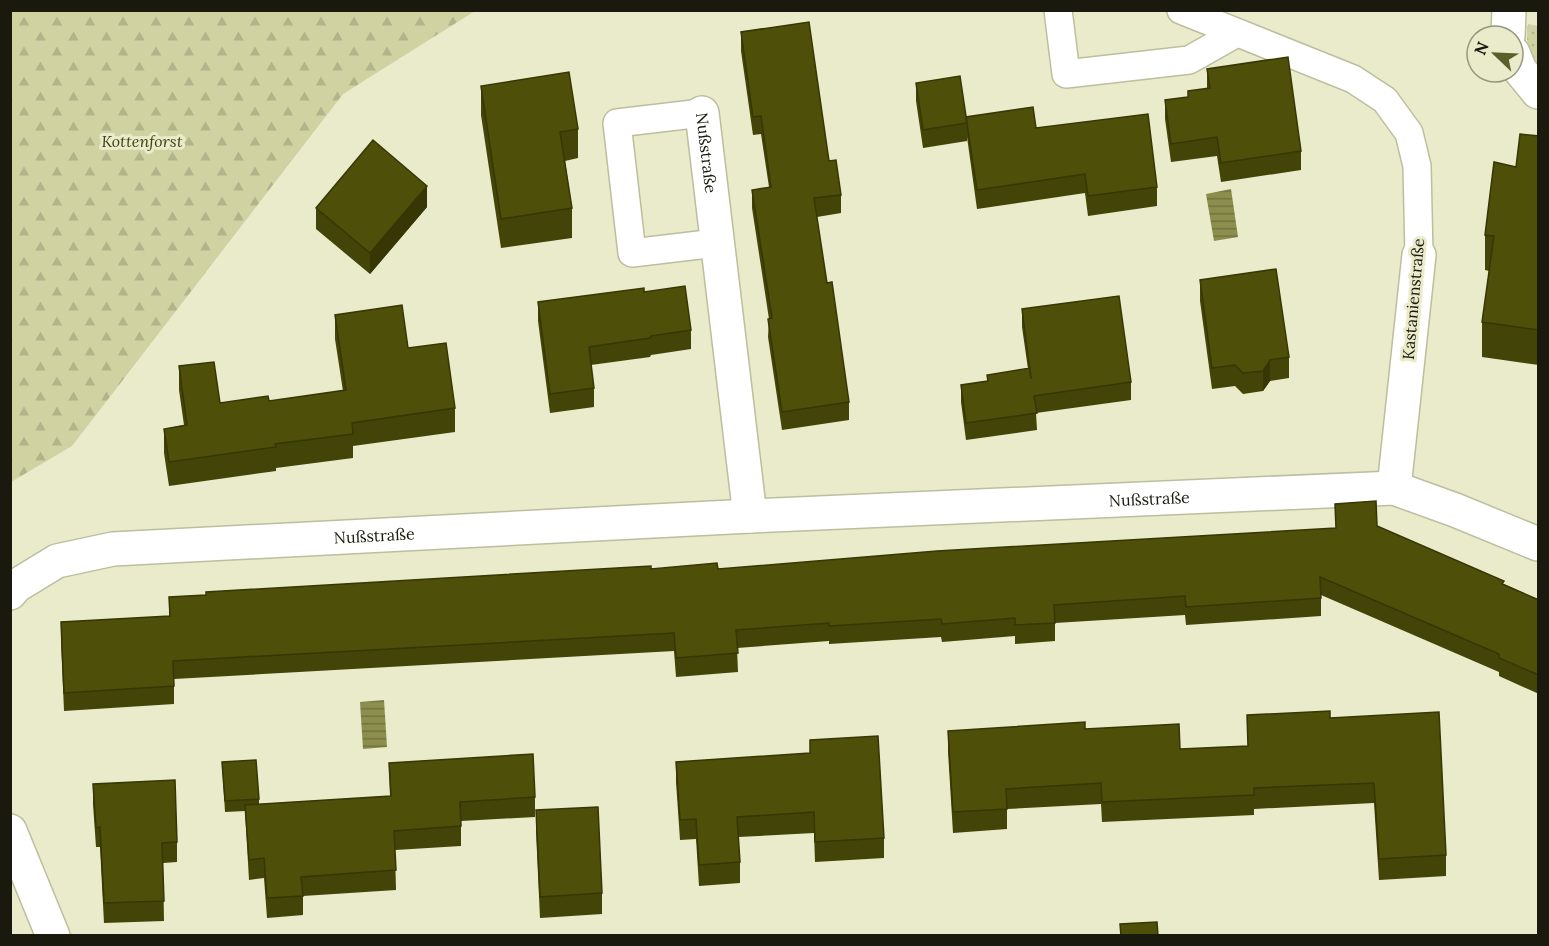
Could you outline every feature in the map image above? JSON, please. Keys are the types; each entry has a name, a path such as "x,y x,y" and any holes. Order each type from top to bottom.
{"street":[{"path":"1525,76 1539,92"},
{"name":"Nußstraße","path":"702,113 750,516"},
{"name":"Kastanienstraße","path":"1394,488 1419,255"},
{"name":"Nußstraße","path":"10,593 16,586 57,561 113,549 750,516 1394,488 1539,544"},
{"path":"10,831 53,936"}],"lane":[{"path":"1058,10 1066,74 1189,60 1237,33"},
{"name":"Kastanienstraße","path":"1181,10 1353,79 1385,100 1409,133 1417,166 1419,255"},
{"name":"Nußstraße","path":"702,113 617,123 632,253 716,243"}],"green space":[{"name":"Kottenforst","path":"11,10 475,11 343,94 72,446 11,482"},
{"path":"1528,24 1538,26 1538,68 1528,42"}],"shaded area":[{"path":"1231,189 1238,237 1214,241 1206,194"},
{"path":"384,700 387,747 363,749 360,702"}],"building":[{"path":"809,22 829,161 836,160 841,195 814,198 827,283 832,282 849,402 782,412 768,319 772,318 752,190 771,187 761,116 753,117 741,32"},
{"path":"1288,57 1301,151 1221,163 1217,137 1171,144 1165,100 1188,97 1188,91 1210,88 1207,69"},
{"path":"569,72 578,129 560,132 572,208 501,219 481,86"},
{"path":"960,76 967,123 923,130 916,83"},
{"path":"1033,107 1036,128 1148,114 1157,187 1088,196 1085,174 977,190 966,117"},
{"path":"1520,134 1539,136 1539,330 1482,322 1494,236 1485,235 1494,162 1516,167"},
{"path":"373,140 427,186 370,253 316,208"},
{"path":"1276,269 1289,357 1270,360 1263,371 1243,373 1235,365 1212,368 1200,280"},
{"path":"685,286 691,330 589,347 594,388 550,394 538,302 644,288 644,292"},
{"path":"1119,296 1131,382 1034,396 1037,413 966,423 961,385 988,381 987,375 1030,368 1022,309"},
{"path":"402,305 408,348 446,343 455,408 352,423 353,434 275,444 276,447 169,462 164,429 187,425 179,366 214,362 220,403 268,396 269,401 346,390 335,315"},
{"path":"1376,501 1377,526 1504,581 1502,584 1539,600 1539,675 1499,658 1499,654 1320,577 1321,598 1186,607 1185,596 1054,605 1055,623 1015,625 1015,618 942,624 941,619 829,626 829,623 736,630 738,653 676,658 674,633 173,661 174,686 64,693 61,622 170,616 169,597 206,595 206,592 651,566 651,569 717,563 718,569 937,551 1336,528 1335,504"},
{"path":"1330,711 1330,718 1439,712 1446,855 1379,859 1374,783 1254,788 1254,795 1102,802 1101,783 1006,789 1007,809 953,812 948,731 1085,722 1085,729 1179,724 1180,749 1248,746 1247,715"},
{"path":"878,736 884,838 815,842 814,812 737,817 740,862 699,865 696,819 680,820 676,762 810,753 810,740"},
{"path":"533,754 535,797 460,802 461,826 394,831 396,870 301,877 303,896 267,898 264,858 249,860 245,805 391,796 389,763"},
{"path":"256,760 259,799 225,801 222,762"},
{"path":"175,780 177,842 162,843 164,901 104,903 100,827 96,828 93,784"},
{"path":"598,807 602,893 540,897 536,810"},
{"path":"1157,922 1158,936 1121,936 1120,924"}]}
